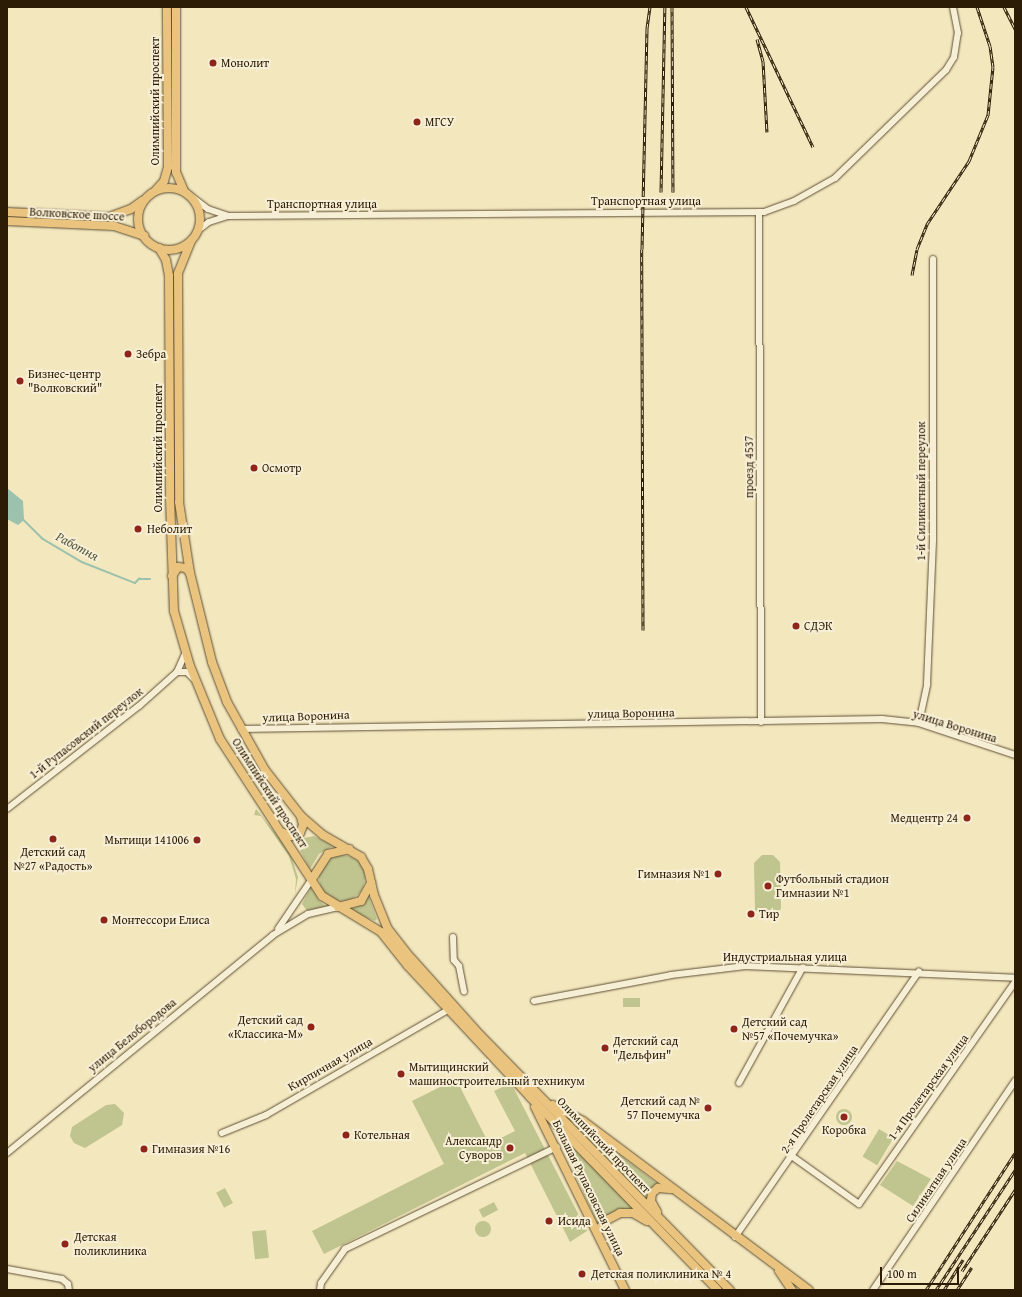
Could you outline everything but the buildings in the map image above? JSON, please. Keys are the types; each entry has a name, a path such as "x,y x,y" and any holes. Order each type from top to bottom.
{"main road":[{"name":"Олимпийский проспект","path":"155,191 164,181 168,167 167,7"},
{"name":"Олимпийский проспект","path":"176,7 176,172 184,191"},
{"path":"170,188 184,191 192,197 199,215 197,231 191,241 176,249 159,248 144,236 139,219 145,199 155,191 170,188"},
{"name":"Волковское шоссе","path":"7,212 109,217 131,209 145,199"},
{"name":"Волковское шоссе","path":"7,221 114,226 144,236"},
{"name":"Олимпийский проспект","path":"191,241 178,274 179,494 190,573 217,676 241,730 265,770 301,816 323,835 350,849 361,857 371,878 381,914 392,934 481,1036 730,1290"},
{"name":"Олимпийский проспект","path":"159,248 166,260 169,276 171,554 175,617 194,680 208,715 237,769 280,831 322,896 381,932 448,1010 530,1097 718,1290"},
{"path":"171,554 178,562 183,560 186,552"},
{"path":"172,576 178,567 186,568 190,573"},
{"path":"280,831 291,836 300,833 303,825 301,816"},
{"path":"312,879 328,854 350,849"},
{"path":"338,907 361,901 369,890 371,878"},
{"name":"Большая Рупасовская улица","path":"530,1097 558,1147 625,1290"},
{"path":"547,1102 582,1121 735,1237 809,1290"},
{"path":"664,1222 652,1205 651,1195 658,1188 672,1190"},
{"path":"597,1231 611,1217 626,1213 642,1217 657,1228"},
{"path":"773,1265 792,1290"}],"street":[{"name":"Транспортная улица","path":"197,231 209,222 228,216 759,212 794,201 835,178 946,70 954,57 958,33 953,7"},
{"name":"Транспортная улица","path":"192,197 208,209 228,216"},
{"name":"проезд 4537","path":"759,212 761,722"},
{"name":"1-й Силикатный переулок","path":"919,723 927,684 933,540 933,259"},
{"name":"1-й Рупасовский переулок","path":"7,809 110,730 177,672 184,662 185,653"},
{"path":"177,672 187,672 194,680"},
{"name":"улица Воронина","path":"241,730 358,725 761,722 882,719 919,723 1015,755"},
{"path":"273,935 287,920 312,879"},
{"path":"273,935 308,914 338,907"},
{"name":"улица Белобородова","path":"7,1153 273,935"},
{"path":"453,937 454,960 460,966 464,992"},
{"name":"Индустриальная улица","path":"534,1001 722,967 803,967 918,971 1015,978"},
{"path":"739,1083 803,967"},
{"name":"2-я Пролетарская улица","path":"735,1237 793,1157 918,971"},
{"name":"1-я Пролетарская улица","path":"793,1157 859,1204 1015,982"},
{"name":"Кирпичная улица","path":"222,1133 266,1115 448,1010"},
{"name":"Силикатная улица","path":"873,1290 1015,1081"},
{"path":"320,1290 320,1283 345,1249 558,1147"},
{"path":"7,1268 65,1280 69,1290"}],"shaded area":[{"path":"7,488 23,501 24,520 18,525 7,519"},
{"path":"256,809 289,850 298,877 295,894 296,879 289,856 261,816 254,815"},
{"path":"314,836 333,846 319,854 310,869 298,847 304,838"},
{"path":"347,855 351,856 361,865 364,869 364,887 355,897 347,901 337,901 329,897 320,887 319,873 323,865 333,856"},
{"name":"Футбольный стадион Гимназии №1","path":"762,855 773,855 780,862 781,909 772,915 763,915 755,910 754,863"},
{"path":"311,887 318,899 326,907 308,912 302,904"},
{"path":"368,895 377,919 375,921 349,910 360,905"},
{"path":"623,998 640,998 640,1007 623,1007"},
{"path":"456,1079 489,1144 515,1131 494,1091 511,1083 587,1231 570,1242 525,1153 324,1254 312,1231 444,1164 412,1101"},
{"path":"115,1104 124,1113 122,1125 85,1148 74,1143 70,1136 72,1127 106,1105"},
{"name":"Коробка","path":"841,1109 847,1109 852,1114 850,1123 847,1125 841,1125 836,1120 836,1114"},
{"path":"581,1125 659,1185 648,1192 646,1201 575,1126"},
{"path":"879,1129 894,1138 877,1165 863,1156"},
{"path":"563,1136 634,1208 623,1210 598,1225 560,1140"},
{"path":"897,1161 931,1179 913,1206 880,1185"},
{"path":"225,1188 233,1203 224,1208 216,1193"},
{"path":"494,1202 498,1210 483,1218 479,1210"},
{"path":"483,1221 489,1223 491,1229 489,1235 483,1237 477,1235 475,1229 477,1223"},
{"path":"266,1230 269,1258 255,1259 252,1231"}],"waterway":[{"name":"Работня","path":"23,519 43,539 82,562 135,583 139,579 150,579"}],"railway":[{"path":"643,630 642,249 647,28 650,7"},
{"path":"661,192 665,7"},
{"path":"672,7 673,192"},
{"path":"746,7 813,147"},
{"path":"912,275 917,249 927,224 969,161 988,115 993,67 990,46 977,7"},
{"path":"1004,7 1015,29"},
{"path":"757,39 763,61 767,132"},
{"path":"926,1290 1015,1153"},
{"path":"936,1290 1015,1170"},
{"path":"962,1271 1015,1190"},
{"path":"944,1290 963,1259"},
{"path":"957,1290 972,1267"}],"place":[{"name":"Монолит","path":"213,63"},
{"name":"МГСУ","path":"417,122"},
{"name":"Зебра","path":"128,354"},
{"name":"Бизнес-центр \"Волковский\"","path":"20,381"},
{"name":"Осмотр","path":"254,468"},
{"name":"Неболит","path":"138,529"},
{"name":"СДЭК","path":"796,626"},
{"name":"Медцентр 24","path":"967,818"},
{"name":"Детский сад №27 «Радость»","path":"53,839"},
{"name":"Мытищи 141006","path":"197,840"},
{"name":"Гимназия №1","path":"718,874"},
{"name":"Футбольный стадион Гимназии №1","path":"768,886"},
{"name":"Тир","path":"751,914"},
{"name":"Монтессори Елиса","path":"104,920"},
{"name":"Детский сад «Классика-М»","path":"311,1027"},
{"name":"Детский сад №57 «Почемучка»","path":"734,1029"},
{"name":"Детский сад \"Дельфин\"","path":"605,1048"},
{"name":"Мытищинский машиностроительный техникум","path":"401,1074"},
{"name":"Детский сад № 57 Почемучка","path":"708,1108"},
{"name":"Коробка","path":"844,1117"},
{"name":"Котельная","path":"346,1135"},
{"name":"Александр Суворов","path":"510,1148"},
{"name":"Гимназия №16","path":"144,1149"},
{"name":"Исида","path":"549,1221"},
{"name":"Детская поликлиника","path":"65,1244"},
{"name":"Детская поликлиника № 4","path":"582,1274"}]}
